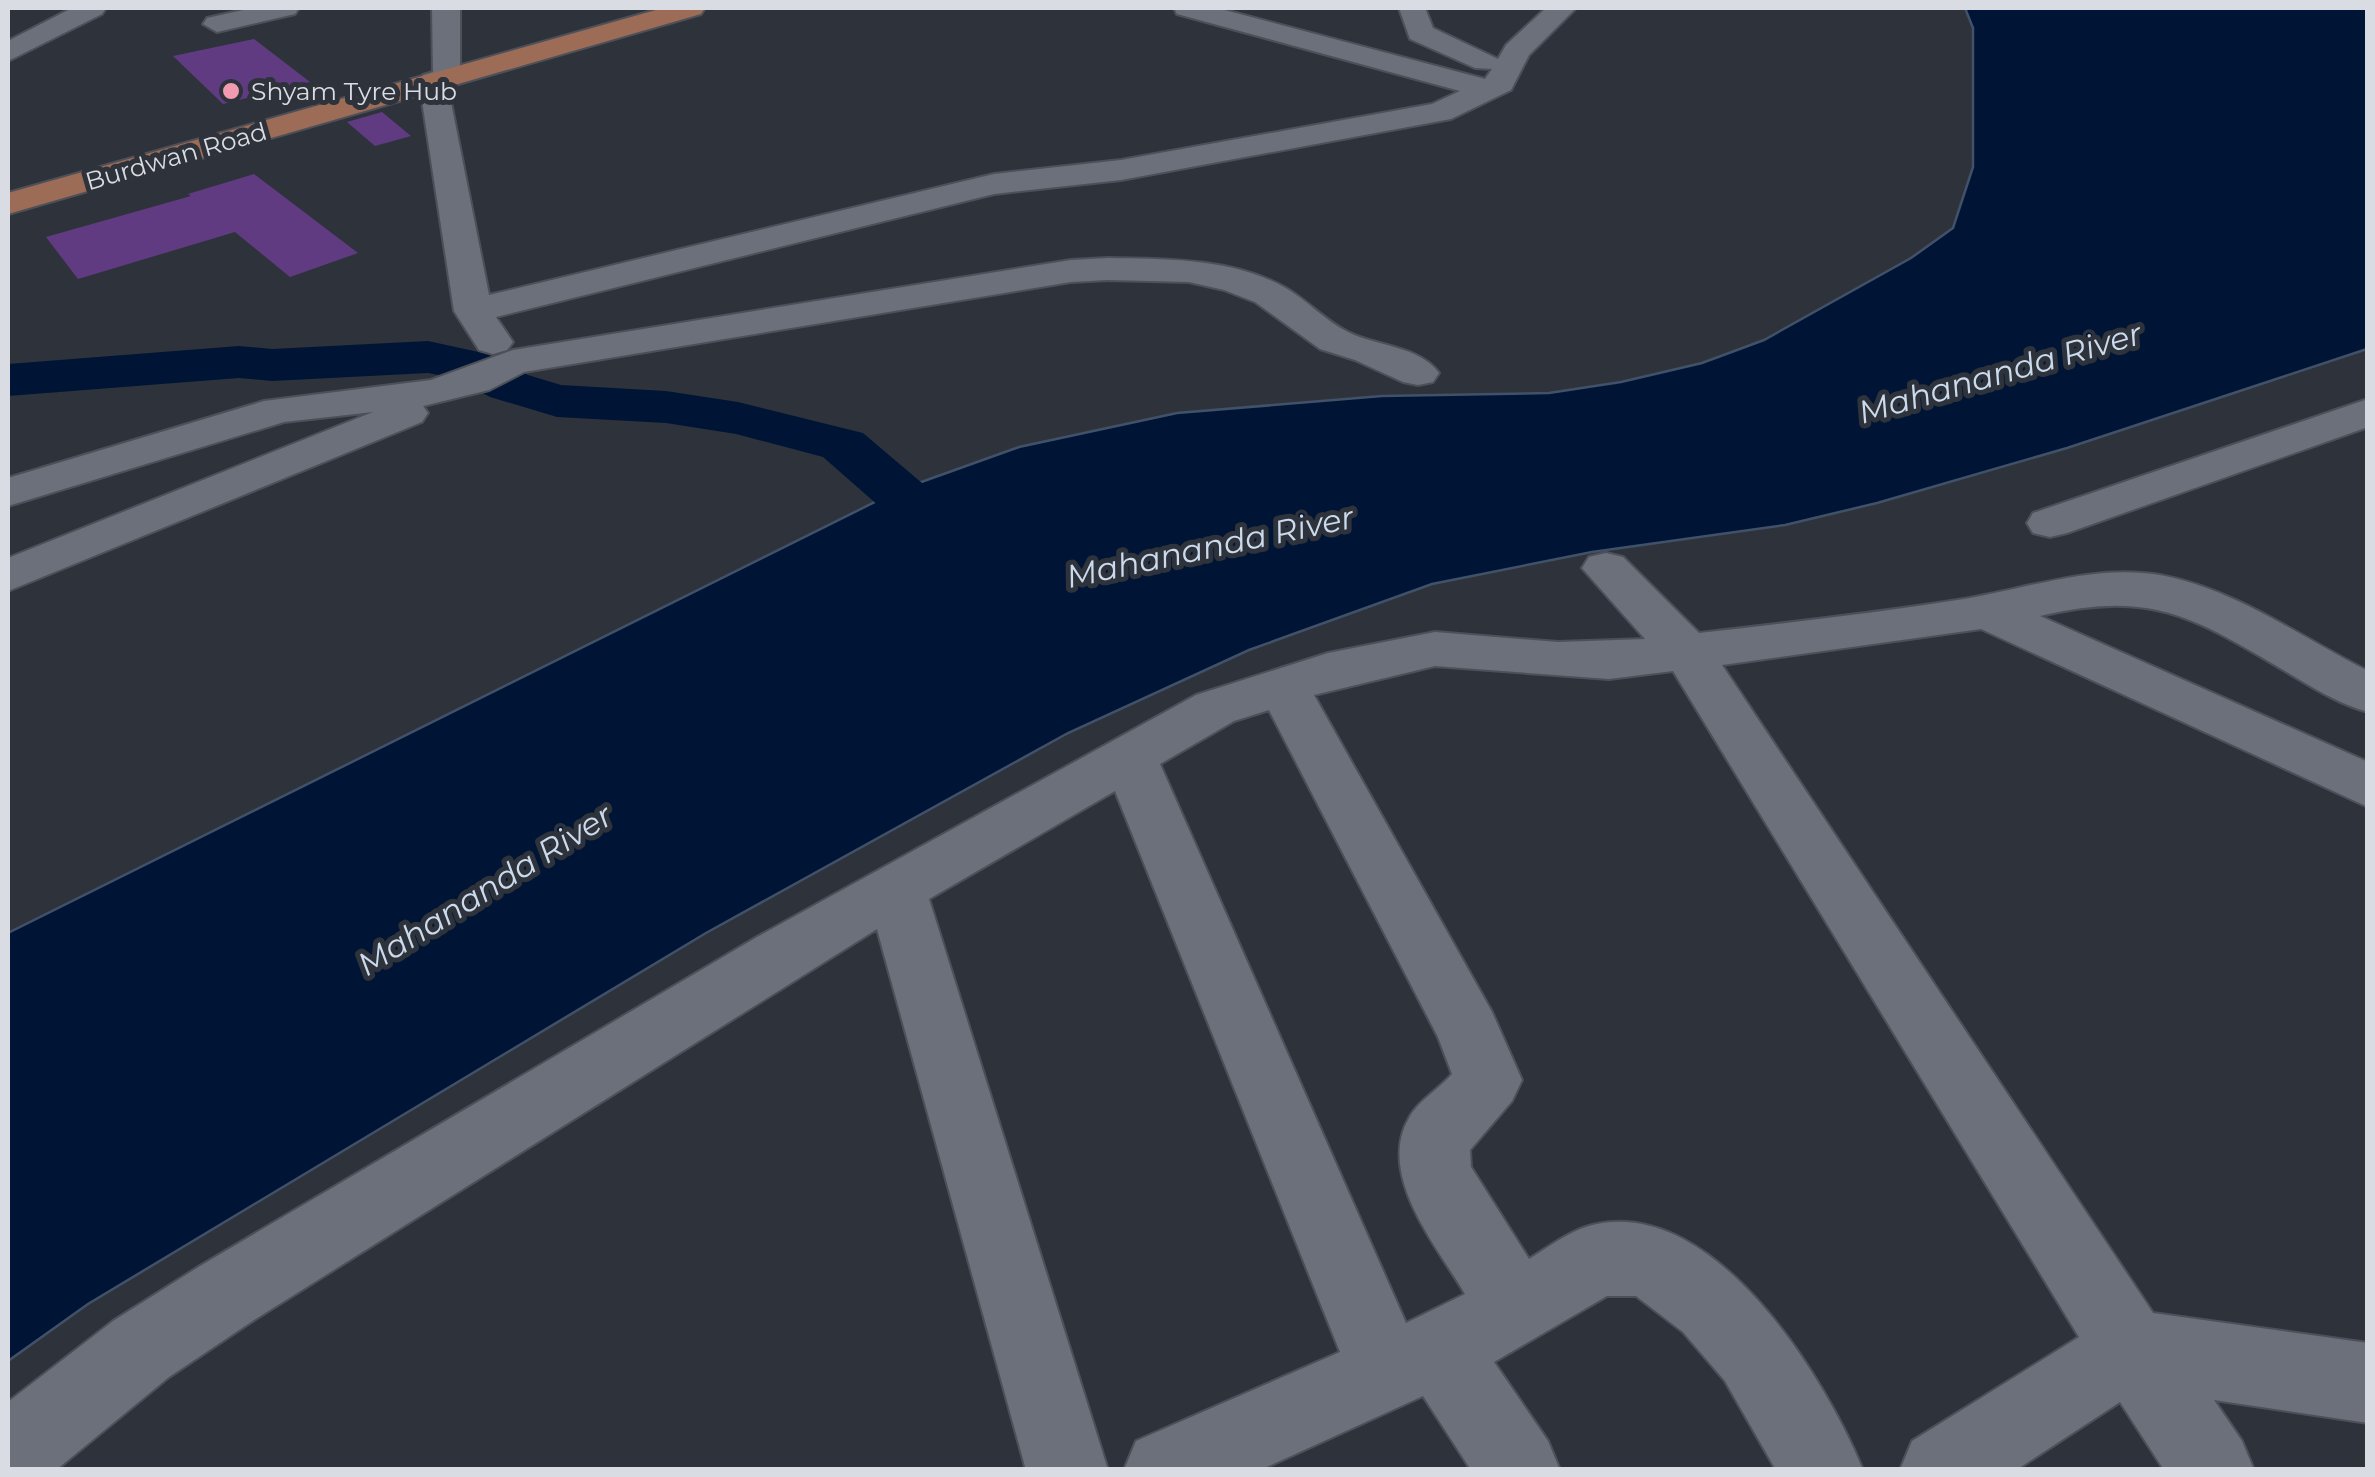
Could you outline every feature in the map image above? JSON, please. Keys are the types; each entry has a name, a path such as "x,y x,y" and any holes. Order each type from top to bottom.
{"main road":[{"name":"Burdwan Road","path":"8,192 275,121 656,8"},
{"name":"Burdwan Road","path":"440,74 691,8"},
{"name":"Burdwan Road","path":"8,204 275,121"}],"street":[{"path":"8,52 92,8"},
{"path":"218,24 285,8"},
{"path":"8,576 416,409 482,376 501,352 473,311 440,74 446,8"},
{"path":"1412,8 1416,27 1428,39 1498,79"},
{"path":"473,311 994,184 1090,174 1440,112 1498,79 1516,51 1562,8"},
{"path":"1213,10 1498,79"},
{"path":"8,492 278,410 1071,272 1189,271 1236,282 1269,294 1334,341 1418,373"},
{"path":"2364,686 2166,592 2050,523 2368,412"},
{"path":"1606,568 1687,652 2131,1349 2214,1470"},
{"path":"8,1462 34,1432 140,1348 213,1302 762,965 1214,708 1383,657 1435,649 1575,660 1687,652 1987,612 2080,589 2117,586 2166,592"},
{"path":"1987,612 2368,786"},
{"path":"1283,686 1469,1032 1488,1080 1435,1137 1436,1174 1516,1309"},
{"path":"1128,756 1413,1360 1519,1470"},
{"path":"896,888 1067,1470"},
{"path":"1165,1470 1413,1360 1516,1309 1597,1260 1648,1260 1710,1305 1753,1353 1822,1470"},
{"path":"1941,1470 2131,1349 2368,1383"}],"water":[{"name":"Mahananda River","path":"1965,8 2367,8 2367,349 2067,448 1877,503 1785,525 1592,552 1432,584 1249,650 1068,733 706,933 88,1304 8,1361 8,933 899,490 1019,447 1177,413 1382,396 1549,393 1621,382 1702,363 1764,340 1911,258 1953,228 1973,167 1973,28"}],"building":[{"path":"254,39 310,82 223,104 173,56"},
{"path":"382,112 411,136 375,146 347,122"},
{"path":"254,174 358,253 290,277 235,232 78,279 46,237 191,196 188,194"}],"waterway":[{"path":"8,380 239,362 272,365 428,357 470,365 509,386 557,401 666,407 738,418 843,445 901,495 963,563"}],"place":[{"name":"Shyam Tyre Hub","path":"231,91"}]}
